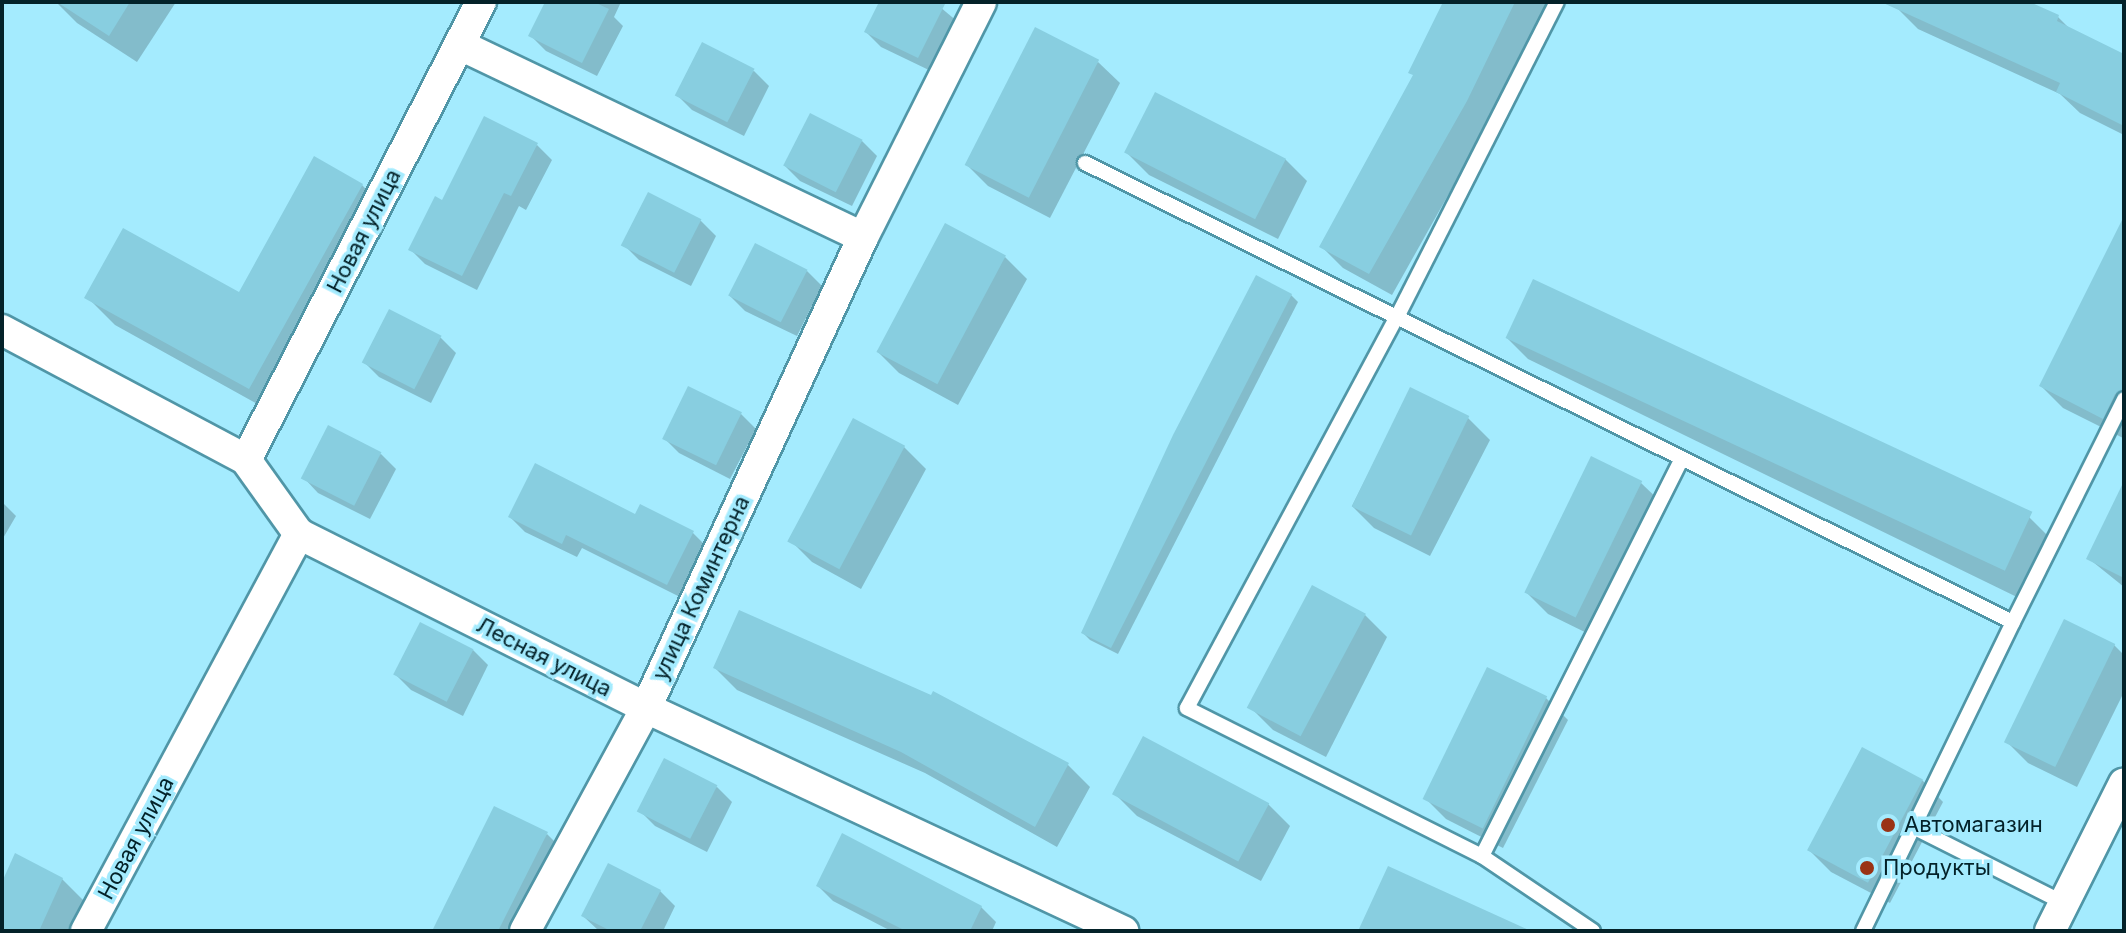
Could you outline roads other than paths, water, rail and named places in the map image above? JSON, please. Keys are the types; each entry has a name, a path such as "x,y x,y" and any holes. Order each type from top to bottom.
{"street":[{"name":"Новая улица","path":"246,460 481,2"},
{"name":"улица Коминтерна","path":"525,931 646,708 863,237 981,2"},
{"path":"460,45 863,237"},
{"name":"Лесная улица","path":"2,330 246,460 299,534 646,708 1123,931"},
{"name":"Новая улица","path":"86,931 299,534"},
{"path":"2050,931 2124,783"}],"lane":[{"path":"1557,2 1397,317 1187,708 1482,856 1593,931"},
{"path":"1085,163 2013,622"},
{"path":"1863,931 2124,399"},
{"path":"1482,856 1682,458"},
{"path":"1913,827 2064,903"}],"place":[{"name":"Автомагазин","path":"1888,825"},
{"name":"Продукты","path":"1867,868"}]}
